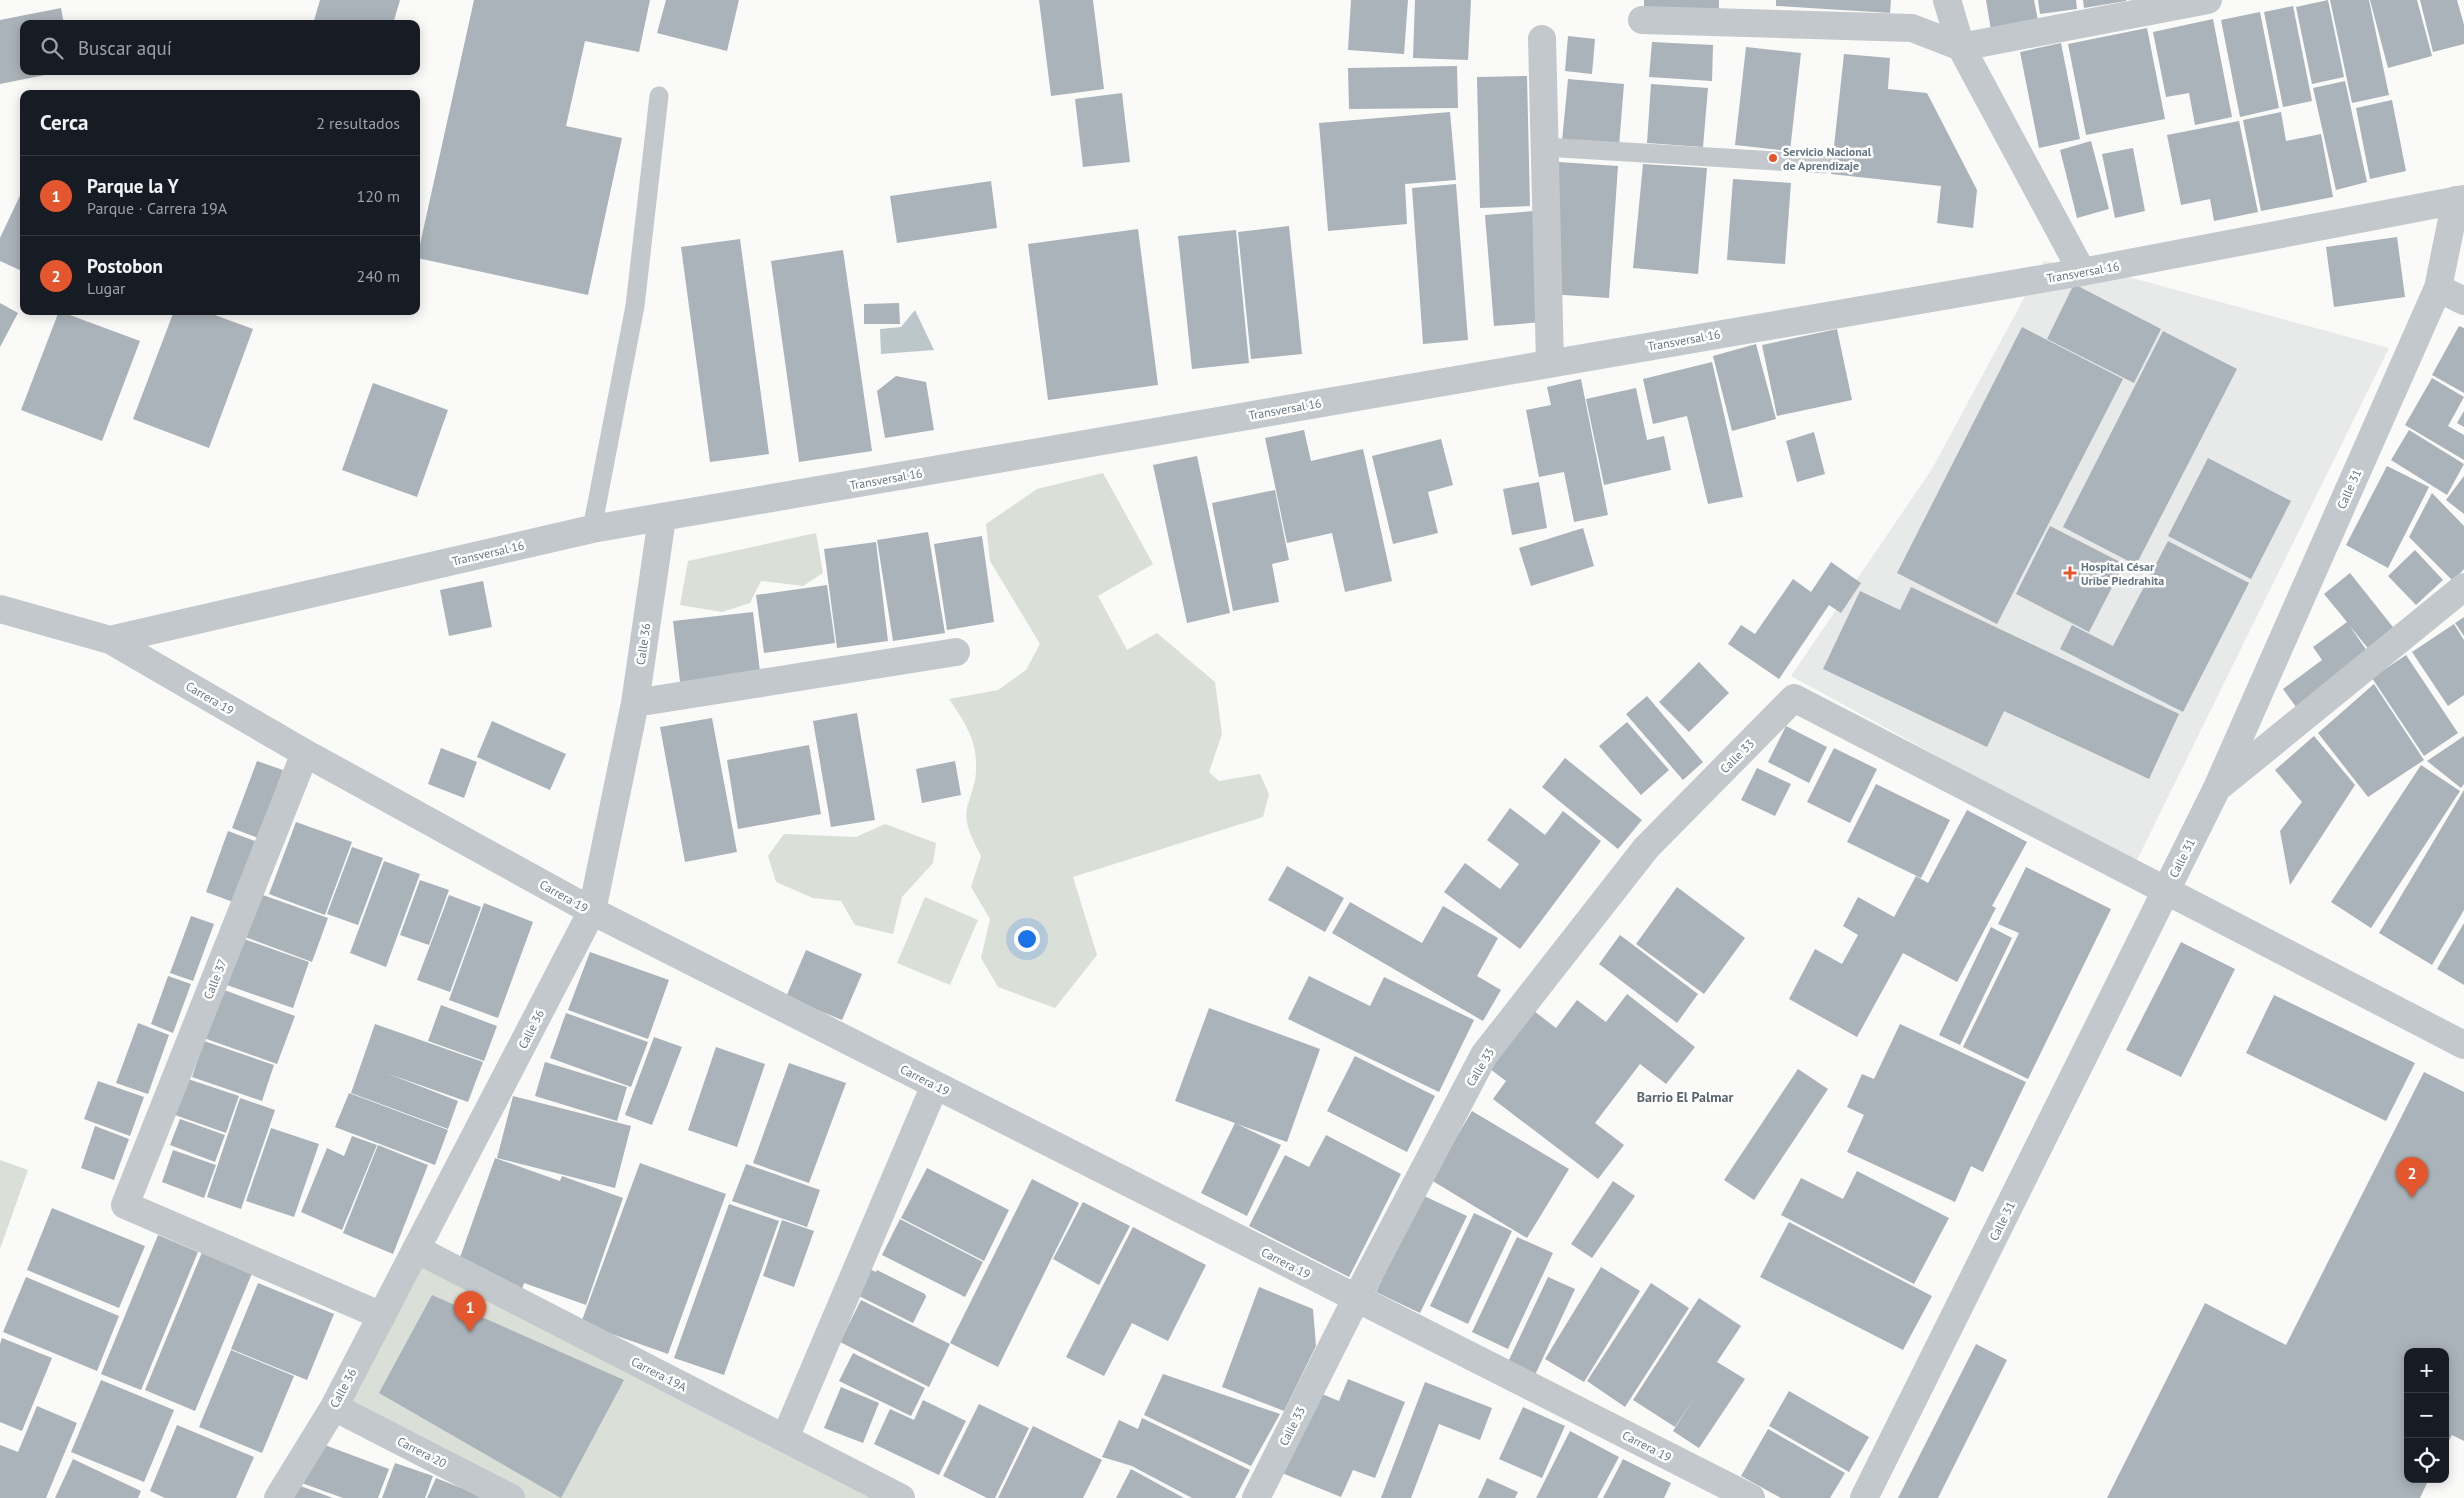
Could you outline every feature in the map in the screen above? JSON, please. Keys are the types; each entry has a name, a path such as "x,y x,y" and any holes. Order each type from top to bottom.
{"street":[{"path":"1947,0 1961,47 2082,272"},
{"path":"1642,20 1912,28 1961,47 2208,0"},
{"path":"1542,39 1550,363"},
{"name":"Transversal 16","path":"110,640 592,529 2082,272 2460,200"},
{"name":"Calle 31","path":"1864,1498 2217,788 2438,288 2460,200"},
{"path":"2438,288 2464,301"},
{"name":"Calle 36","path":"278,1498 334,1407 592,911 635,703 662,518"},
{"path":"2217,788 2464,587"},
{"path":"0,609 110,640"},
{"name":"Carrera 19","path":"110,640 305,753 592,911 1751,1498"},
{"path":"635,703 956,652"},
{"name":"Calle 33","path":"1256,1498 1356,1299 1484,1055 1646,848 1794,698 2166,889"},
{"name":"Calle 37","path":"305,753 125,1205 382,1316"},
{"path":"2166,889 2464,1046"},
{"path":"785,1438 935,1085"},
{"name":"Carrera 19A","path":"416,1249 901,1498"},
{"name":"Carrera 20","path":"334,1407 511,1498"}],"lane":[{"path":"592,529 635,306 659,96"},
{"path":"1544,147 1825,164"}],"shaded area":[{"name":"Hospital César Uribe Piedrahita","path":"2044,261 2125,276 2389,348 2135,864 1791,676 1932,469"},
{"path":"915,310 934,350 881,354 880,329 901,327"},
{"path":"1103,473 1153,564 1098,596 1127,650 1157,633 1215,682 1222,734 1209,772 1219,781 1260,774 1269,794 1263,817 1073,877 1097,955 1055,1008 998,987 981,958 990,919 971,887 981,856 969,831 966,817 975,779 975,753 971,737 959,713 949,699 998,690 1026,670 1040,644 990,561 986,524 1037,489"},
{"path":"816,533 823,573 803,586 761,581 750,603 722,612 680,605 688,561"},
{"path":"885,824 936,843 933,863 902,897 893,934 855,925 841,901 813,898 776,882 768,856 784,834 856,837"},
{"path":"925,897 978,920 950,985 897,963"},
{"path":"0,1160 28,1170 0,1249"},
{"path":"418,1259 883,1498 522,1498 341,1405"}],"building":[{"path":"320,0 400,0 394,20 314,20"},
{"path":"474,0 650,0 639,52 585,41 566,126 622,138 588,295 420,259 420,244"},
{"path":"666,0 739,0 727,51 657,33"},
{"path":"1039,0 1093,0 1104,89 1051,96"},
{"path":"1351,0 1408,0 1404,54 1348,50"},
{"path":"1415,0 1471,0 1468,60 1413,58"},
{"path":"1644,0 1719,0 1719,11 1644,9"},
{"path":"1776,0 1891,0 1890,13 1776,6"},
{"path":"1986,0 2034,0 2038,21 1991,30"},
{"path":"2038,0 2076,0 2077,9 2040,14"},
{"path":"2083,0 2126,0 2126,1 2084,8"},
{"path":"2328,0 2344,77 2312,84 2296,7"},
{"path":"2330,0 2369,0 2389,95 2352,103"},
{"path":"2370,0 2417,0 2432,56 2388,68"},
{"path":"2420,0 2457,0 2464,25 2464,44 2433,52"},
{"path":"2293,6 2312,101 2283,107 2264,12"},
{"path":"61,8 63,20 20,20 20,75 45,75 0,84 0,20"},
{"path":"2260,12 2279,108 2240,117 2221,20"},
{"path":"2213,19 2232,117 2195,125 2189,93 2166,97 2153,32"},
{"path":"2147,28 2165,119 2086,135 2068,44"},
{"path":"1568,36 1595,39 1592,74 1565,71"},
{"path":"1652,42 1713,45 1712,81 1649,77"},
{"path":"2061,43 2080,139 2039,148 2020,52"},
{"path":"1746,47 1801,53 1790,151 1735,145"},
{"path":"1844,54 1890,58 1888,89 1927,93 1977,190 1973,228 1937,223 1941,186 1831,174"},
{"path":"1457,66 1458,108 1349,109 1348,68"},
{"path":"1527,76 1530,206 1480,208 1477,77"},
{"path":"1568,79 1624,84 1619,146 1562,141"},
{"path":"2345,81 2367,182 2336,190 2313,88"},
{"path":"1651,84 1708,88 1703,147 1647,143"},
{"path":"1122,93 1130,162 1083,167 1075,99"},
{"path":"2392,100 2406,171 2370,179 2356,108"},
{"path":"1450,112 1456,180 1405,184 1407,224 1328,231 1319,123"},
{"path":"2281,112 2286,141 2321,134 2333,197 2261,211 2243,120"},
{"path":"2239,121 2258,212 2214,221 2210,199 2181,205 2167,135"},
{"path":"2091,141 2109,209 2077,218 2060,150"},
{"path":"2133,148 2145,211 2115,218 2102,154"},
{"path":"1559,162 1618,166 1609,298 1549,294"},
{"path":"1643,164 1707,168 1698,274 1633,268"},
{"path":"1733,179 1791,183 1785,264 1727,260"},
{"path":"991,181 997,228 897,243 890,196"},
{"path":"1456,184 1468,340 1423,344 1412,188"},
{"path":"20,196 20,270 0,261 0,238"},
{"path":"1534,211 1543,322 1494,326 1485,215"},
{"path":"1289,226 1302,354 1251,359 1238,232"},
{"path":"1138,229 1158,385 1048,400 1028,244"},
{"path":"1236,230 1249,363 1192,369 1178,236"},
{"path":"2397,237 2405,297 2334,307 2326,247"},
{"path":"740,239 769,454 710,462 681,247"},
{"path":"843,250 872,451 799,462 771,261"},
{"path":"2074,284 2161,329 2134,383 2047,339"},
{"path":"0,303 18,313 0,347"},
{"path":"899,303 900,324 864,324 864,304"},
{"path":"57,315 70,315 140,341 102,441 21,410"},
{"path":"172,315 215,315 253,329 209,448 133,419"},
{"path":"2459,326 2464,328 2464,393 2432,375"},
{"path":"2022,327 2123,379 1997,624 1897,573"},
{"path":"1837,329 1852,400 1777,416 1762,345"},
{"path":"2163,331 2237,369 2136,565 2063,527"},
{"path":"1756,344 1776,419 1732,431 1713,356"},
{"path":"1712,362 1743,497 1708,504 1687,416 1653,424 1643,379"},
{"path":"896,376 926,382 934,430 885,438 877,391"},
{"path":"2432,378 2464,397 2448,426 2464,435 2464,460 2405,425"},
{"path":"1581,379 1608,515 1574,522 1564,472 1539,477 1526,410 1551,405 1547,387"},
{"path":"373,383 448,410 417,497 342,470"},
{"path":"1636,388 1647,440 1664,436 1671,470 1604,485 1586,399"},
{"path":"2464,411 2464,427 2457,423"},
{"path":"1304,430 1311,461 1363,449 1392,581 1345,592 1332,533 1287,543 1265,438"},
{"path":"2409,430 2464,464 2447,495 2391,460"},
{"path":"1814,432 1825,474 1797,482 1786,441"},
{"path":"1441,439 1453,485 1428,492 1438,533 1393,544 1372,456"},
{"path":"1197,456 1230,613 1187,623 1153,465"},
{"path":"2208,458 2291,501 2251,579 2168,536"},
{"path":"2387,466 2429,487 2388,568 2346,545"},
{"path":"2464,476 2464,514 2446,500"},
{"path":"1539,482 1547,528 1512,535 1503,489"},
{"path":"1275,490 1289,560 1272,564 1279,602 1233,611 1212,503"},
{"path":"2432,493 2464,526 2464,569 2453,581 2409,537"},
{"path":"2050,526 2124,564 2089,632 2016,594"},
{"path":"1583,528 1594,566 1531,586 1519,548"},
{"path":"928,532 945,633 893,641 877,540"},
{"path":"982,536 994,622 947,630 934,544"},
{"path":"2168,541 2249,583 2183,712 2060,649 2072,625 2113,646"},
{"path":"876,542 888,641 837,648 824,549"},
{"path":"2415,550 2443,580 2416,605 2388,576"},
{"path":"1831,562 1861,583 1841,613 1829,605 1779,679 1728,644 1741,625 1755,634 1793,579 1811,592"},
{"path":"2350,573 2400,636 2375,657 2349,625 2372,658 2299,711 2283,689 2322,660 2313,647 2347,622 2324,594"},
{"path":"483,581 492,627 449,636 440,590"},
{"path":"827,585 835,643 764,653 756,595"},
{"path":"1911,587 2179,714 2149,779 2004,711 1987,747 1823,669 1860,591 1900,610"},
{"path":"753,612 760,672 680,682 673,621"},
{"path":"2464,617 2464,636 2455,623"},
{"path":"2454,624 2464,640 2464,695 2448,706 2412,652"},
{"path":"2406,655 2458,733 2424,756 2372,678"},
{"path":"1699,662 1729,693 1689,732 1659,702"},
{"path":"2374,684 2424,760 2368,797 2318,733"},
{"path":"1647,696 1703,762 1683,780 1626,714"},
{"path":"857,713 875,820 831,827 813,721"},
{"path":"712,718 737,852 685,862 660,727"},
{"path":"492,721 566,754 550,790 477,757"},
{"path":"1627,722 1669,770 1641,795 1599,746"},
{"path":"1786,726 1827,747 1809,783 1768,762"},
{"path":"2314,736 2355,785 2290,885 2280,831 2302,802 2275,770"},
{"path":"2464,736 2464,784 2461,788 2427,761"},
{"path":"809,745 821,814 738,829 727,760"},
{"path":"441,748 477,762 464,798 428,784"},
{"path":"1834,748 1877,769 1850,823 1807,802"},
{"path":"1565,758 1642,820 1618,849 1542,787"},
{"path":"257,761 283,770 258,838 232,828"},
{"path":"955,761 961,795 922,803 916,769"},
{"path":"2421,765 2460,791 2371,928 2331,902"},
{"path":"1757,768 1791,784 1775,816 1741,800"},
{"path":"1876,784 1950,820 1921,878 1847,842"},
{"path":"2464,790 2464,910 2432,965 2379,933"},
{"path":"1510,808 1545,835 1563,811 1601,841 1520,949 1444,892 1465,863 1500,889 1519,864 1487,840"},
{"path":"1967,810 2027,842 1992,906 1996,908 1957,982 1903,953 1857,1037 1789,999 1815,949 1842,964 1858,935 1843,926 1858,897 1894,917 1916,876 1928,883"},
{"path":"296,822 352,842 325,915 269,894"},
{"path":"228,831 255,841 233,902 206,892"},
{"path":"352,847 383,858 358,925 327,914"},
{"path":"384,861 420,874 386,967 350,953"},
{"path":"1287,866 1344,898 1325,932 1268,900"},
{"path":"2026,867 2111,909 2028,1079 1963,1047 2019,933 1998,924"},
{"path":"420,880 449,890 429,945 400,935"},
{"path":"1677,887 1745,938 1704,994 1636,944"},
{"path":"260,894 328,918 312,962 245,937"},
{"path":"449,895 481,907 450,992 417,980"},
{"path":"1350,902 1422,943 1443,906 1498,938 1477,976 1501,990 1483,1021 1332,933"},
{"path":"484,903 533,922 498,1018 449,1000"},
{"path":"191,916 214,924 193,981 170,973"},
{"path":"2464,923 2464,985 2437,969"},
{"path":"1991,927 2012,938 1960,1045 1939,1035"},
{"path":"1620,935 1698,994 1677,1023 1599,964"},
{"path":"241,938 309,962 293,1008 224,984"},
{"path":"2181,942 2235,969 2181,1077 2126,1050"},
{"path":"806,950 862,974 842,1020 786,997"},
{"path":"590,952 669,980 648,1039 568,1010"},
{"path":"168,976 191,984 173,1033 151,1024"},
{"path":"1309,976 1370,1006 1384,977 1474,1020 1439,1092 1288,1019"},
{"path":"219,988 295,1016 277,1064 201,1037"},
{"path":"1627,994 1695,1047 1666,1084 1640,1064 1595,1123 1624,1145 1598,1179 1493,1099 1506,1081 1490,1069 1534,1011 1556,1028 1577,1000 1606,1022"},
{"path":"2274,995 2415,1063 2386,1121 2246,1053"},
{"path":"441,1005 497,1026 484,1061 428,1041"},
{"path":"1209,1008 1320,1049 1287,1142 1237,1124 1281,1145 1247,1216 1201,1193 1235,1123 1175,1101"},
{"path":"566,1013 648,1042 631,1087 550,1058"},
{"path":"138,1023 169,1035 148,1094 116,1083"},
{"path":"375,1024 483,1062 468,1102 386,1073 458,1101 448,1129 351,1093"},
{"path":"1900,1024 2026,1082 1983,1172 1971,1166 1955,1202 1847,1152 1864,1115 1847,1107 1862,1074 1874,1079"},
{"path":"654,1037 682,1047 652,1125 625,1115"},
{"path":"204,1041 274,1065 262,1101 192,1077"},
{"path":"716,1047 765,1064 737,1147 688,1130"},
{"path":"1355,1056 1435,1096 1407,1152 1327,1111"},
{"path":"545,1062 627,1087 617,1121 535,1096"},
{"path":"789,1063 846,1083 809,1183 753,1163"},
{"path":"1798,1069 1828,1089 1754,1200 1724,1180"},
{"path":"2424,1072 2464,1092 2464,1441 2452,1435 2449,1440 2449,1348 2404,1348 2404,1483 2427,1483 2420,1498 2107,1498 2205,1303 2286,1345"},
{"path":"188,1079 239,1096 226,1133 175,1115"},
{"path":"98,1081 144,1097 130,1136 84,1119"},
{"path":"349,1093 448,1130 435,1165 335,1127"},
{"path":"513,1096 631,1126 615,1188 497,1158"},
{"path":"240,1098 275,1110 241,1209 207,1197"},
{"path":"1472,1111 1569,1169 1527,1238 1431,1180"},
{"path":"180,1119 225,1135 215,1162 170,1145"},
{"path":"95,1126 129,1139 114,1180 81,1168"},
{"path":"271,1128 319,1144 294,1217 246,1201"},
{"path":"1326,1135 1401,1174 1349,1277 1249,1226 1285,1155 1309,1167"},
{"path":"352,1136 377,1145 342,1230 301,1212 327,1148 344,1156"},
{"path":"378,1145 428,1165 393,1254 343,1233"},
{"path":"173,1150 216,1165 204,1198 162,1182"},
{"path":"495,1158 560,1181 562,1176 623,1198 586,1305 524,1283 522,1289 457,1266"},
{"path":"640,1163 726,1194 668,1354 581,1323"},
{"path":"746,1164 820,1190 807,1227 732,1201"},
{"path":"927,1168 1009,1210 984,1261 901,1218"},
{"path":"1857,1171 1949,1218 1914,1284 1781,1215 1801,1178 1843,1199"},
{"path":"1032,1179 1079,1203 998,1367 950,1343"},
{"path":"1613,1181 1635,1196 1592,1258 1571,1244"},
{"path":"1422,1195 1467,1216 1420,1313 1376,1292"},
{"path":"1083,1202 1130,1226 1099,1285 1053,1259"},
{"path":"729,1204 779,1221 724,1375 674,1358"},
{"path":"52,1208 145,1246 119,1308 27,1270"},
{"path":"1474,1213 1512,1231 1468,1324 1430,1306"},
{"path":"900,1219 983,1262 965,1297 882,1255"},
{"path":"782,1220 814,1231 794,1287 763,1276"},
{"path":"1789,1222 1932,1296 1903,1350 1760,1277"},
{"path":"1133,1227 1206,1265 1168,1341 1132,1323 1104,1376 1066,1357"},
{"path":"158,1235 198,1252 141,1390 101,1374"},
{"path":"1517,1237 1553,1253 1508,1349 1472,1332"},
{"path":"203,1250 253,1271 195,1411 145,1390"},
{"path":"1601,1267 1640,1291 1584,1382 1545,1359"},
{"path":"870,1269 876,1272 877,1270 925,1294 926,1297 913,1323 857,1295"},
{"path":"26,1277 119,1316 97,1371 3,1332"},
{"path":"1548,1277 1575,1289 1535,1375 1508,1362"},
{"path":"258,1283 334,1314 307,1380 231,1349"},
{"path":"1651,1283 1689,1308 1625,1407 1587,1381"},
{"path":"1259,1287 1313,1309 1316,1346 1284,1411 1222,1387"},
{"path":"432,1295 624,1380 561,1498 379,1393"},
{"path":"1699,1298 1741,1326 1717,1362 1745,1379 1699,1448 1673,1431 1699,1390 1675,1427 1633,1400"},
{"path":"861,1300 950,1344 929,1387 840,1342"},
{"path":"2,1338 52,1358 22,1431 0,1422 0,1344"},
{"path":"1976,1344 2007,1360 1938,1498 1898,1498"},
{"path":"231,1350 294,1376 262,1453 199,1427"},
{"path":"853,1353 925,1388 911,1416 839,1381"},
{"path":"1163,1374 1280,1414 1251,1466 1144,1415"},
{"path":"1348,1379 1405,1402 1375,1478 1353,1470 1341,1497 1282,1473 1315,1391 1339,1401"},
{"path":"101,1380 174,1410 144,1482 71,1452"},
{"path":"1425,1382 1492,1408 1480,1440 1439,1424 1411,1498 1381,1498"},
{"path":"841,1387 879,1403 863,1443 824,1428"},
{"path":"1789,1391 1869,1437 1849,1472 1769,1426"},
{"path":"923,1400 966,1421 939,1475 874,1444 890,1409 914,1420"},
{"path":"979,1404 1029,1428 995,1498 987,1498 943,1476"},
{"path":"37,1406 77,1423 46,1498 0,1498 0,1445 18,1452"},
{"path":"1523,1407 1565,1426 1542,1478 1499,1459"},
{"path":"1142,1418 1250,1470 1235,1498 1192,1498 1132,1466 1102,1457 1119,1420 1138,1429"},
{"path":"177,1425 254,1457 236,1498 165,1498 150,1491"},
{"path":"1033,1426 1102,1460 1083,1498 998,1498"},
{"path":"1768,1429 1845,1473 1830,1498 1781,1498 1741,1476"},
{"path":"1570,1431 1619,1457 1597,1498 1536,1498"},
{"path":"314,1441 389,1469 378,1498 343,1498 299,1482"},
{"path":"73,1459 141,1491 138,1498 55,1498"},
{"path":"1623,1459 1671,1483 1664,1498 1603,1498"},
{"path":"395,1463 433,1476 425,1498 382,1498"},
{"path":"1131,1469 1184,1498 1116,1498"},
{"path":"436,1478 487,1498 427,1498"},
{"path":"1487,1478 1518,1492 1515,1498 1478,1498"},
{"path":"295,1484 333,1498 290,1498"}],"place":[{"name":"Servicio Nacional de Aprendizaje","path":"1773,158"},
{"name":"Hospital César Uribe Piedrahita","path":"2070,573"},
{"name":"Postobon","path":"2412,1198"},
{"name":"Parque la Y","path":"470,1332"}],"district":[{"name":"Barrio El Palmar","path":"1685,1097"}]}
